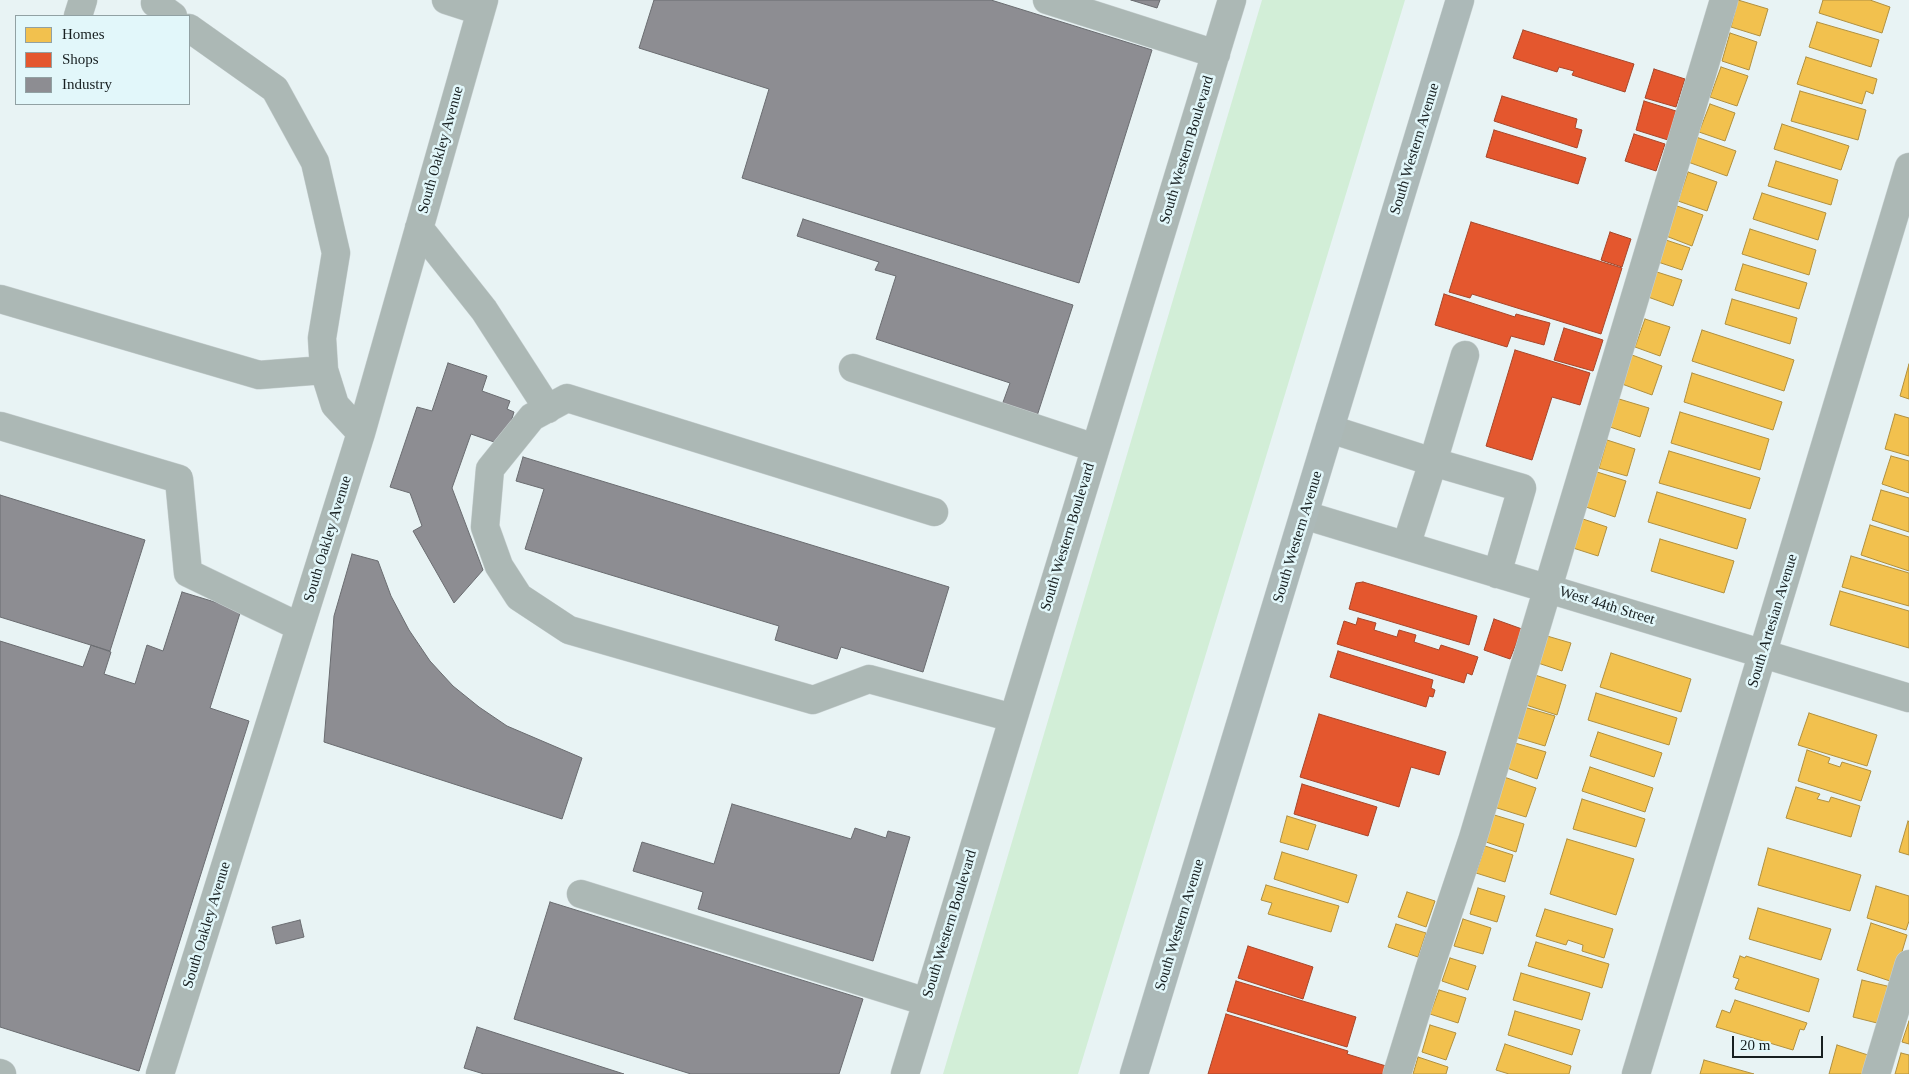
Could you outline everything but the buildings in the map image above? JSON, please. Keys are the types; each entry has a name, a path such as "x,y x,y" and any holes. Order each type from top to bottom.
{"main road":[{"name":"South Western Avenue","path":"1134,1074 1460,0"}],"street":[{"path":"78,15 83,0"},
{"path":"446,0 482,5"},
{"path":"1047,0 1216,54"},
{"name":"South Western Boulevard","path":"904,1074 1232,0"},
{"path":"1397,1074 1473,838 1724,0"},
{"name":"South Oakley Avenue","path":"160,1074 361,433 482,5"},
{"path":"190,29 274,89 314,162 336,252 322,338 324,370 335,405 361,433"},
{"name":"South Artesian Avenue","path":"1636,1074 1909,167"},
{"path":"419,228 484,310 548,409"},
{"path":"0,299 259,375 324,370"},
{"path":"1406,546 1465,355"},
{"path":"853,368 1095,448"},
{"path":"934,512 567,398 532,417 490,469 486,527 499,566 519,597 569,630 813,700 869,679 1013,718"},
{"path":"0,426 180,479 188,573 300,627"},
{"path":"1330,429 1522,488 1497,574"},
{"name":"West 44th Street","path":"1304,515 1909,698"},
{"path":"580,894 927,1002"},
{"path":"1876,1074 1909,964"}],"green space":[{"path":"1262,0 1405,0 1078,1074 943,1074"}]}
